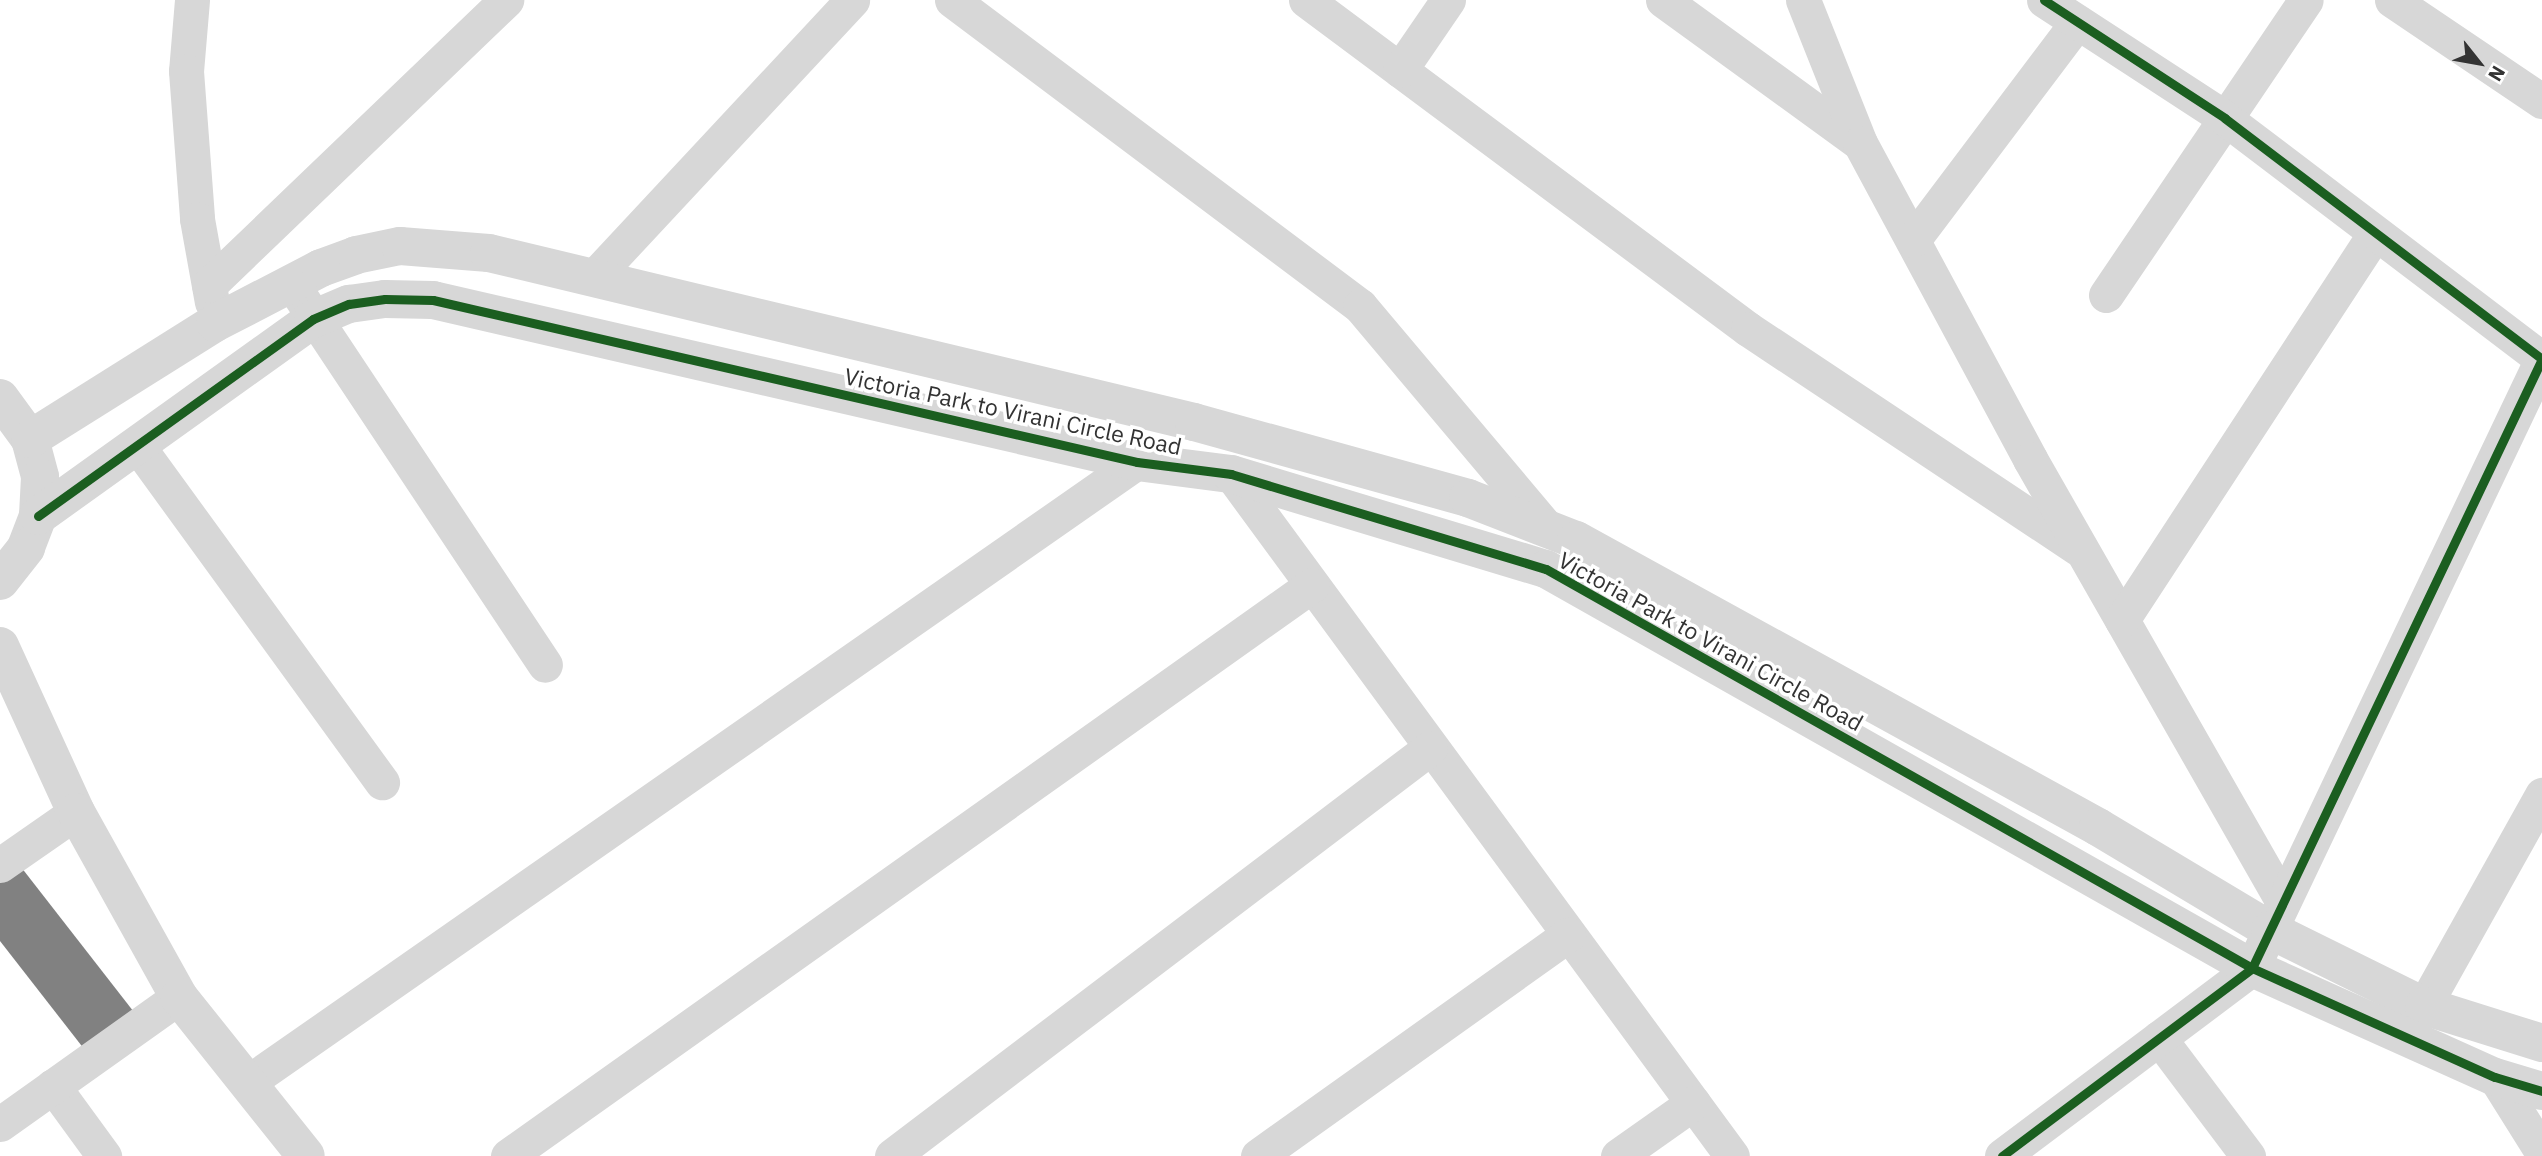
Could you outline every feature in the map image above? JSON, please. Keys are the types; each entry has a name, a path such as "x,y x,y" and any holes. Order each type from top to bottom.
{"street":[{"path":"192,0 186,71 197,219 215,323"},
{"path":"209,285 506,0"},
{"path":"593,278 852,0"},
{"path":"952,0 1360,306 1546,527"},
{"path":"1306,0 1748,329 2084,552"},
{"path":"1400,70 1448,0"},
{"path":"1663,0 1860,143"},
{"path":"1802,0 1860,143 2122,620 2276,916"},
{"path":"2003,1156 2252,968 2542,359 2225,118 2044,0"},
{"path":"2106,295 2306,0"},
{"path":"2392,0 2542,101"},
{"path":"1913,240 2077,22"},
{"path":"2122,620 2375,233"},
{"name":"Victoria Park to Virani Circle Road","path":"30,439 215,323 356,255 400,246 440,246 489,253 593,278 1216,428 1407,482 1546,527 2098,827 2276,916 2424,1006 2542,1043"},
{"path":"292,284 545,665"},
{"name":"Victoria Park to Virani Circle Road","path":"38,516 313,319 349,304 433,300 1137,462 1231,474 1511,557 1571,582 2252,968 2495,1077 2542,1091"},
{"path":"0,398 30,439 40,477 38,516 26,548 0,581"},
{"path":"137,445 382,782"},
{"path":"247,1083 1137,462"},
{"path":"1231,474 1732,1156"},
{"path":"1397,523 1407,482"},
{"path":"508,1156 1312,585"},
{"path":"0,646 76,812 178,997 306,1156"},
{"path":"892,1156 1430,748"},
{"path":"2424,1006 2538,809"},
{"path":"0,866 76,812"},
{"path":"1258,1156 1568,935"},
{"path":"0,1124 178,997"},
{"path":"2159,1038 2248,1156"},
{"path":"2495,1077 2542,1152"},
{"path":"53,1086 104,1156"},
{"path":"1618,1156 1693,1104"}],"building":[{"path":"21,867 137,1016 88,1054 0,941 0,883"}],"cycle path":[{"path":"2002,1156 2252,968 2542,359 2225,118 2044,0"},
{"path":"38,516 313,319 349,304 385,299 433,300 1137,462 1231,474 1546,569 2252,968 2495,1077 2542,1091"}]}
